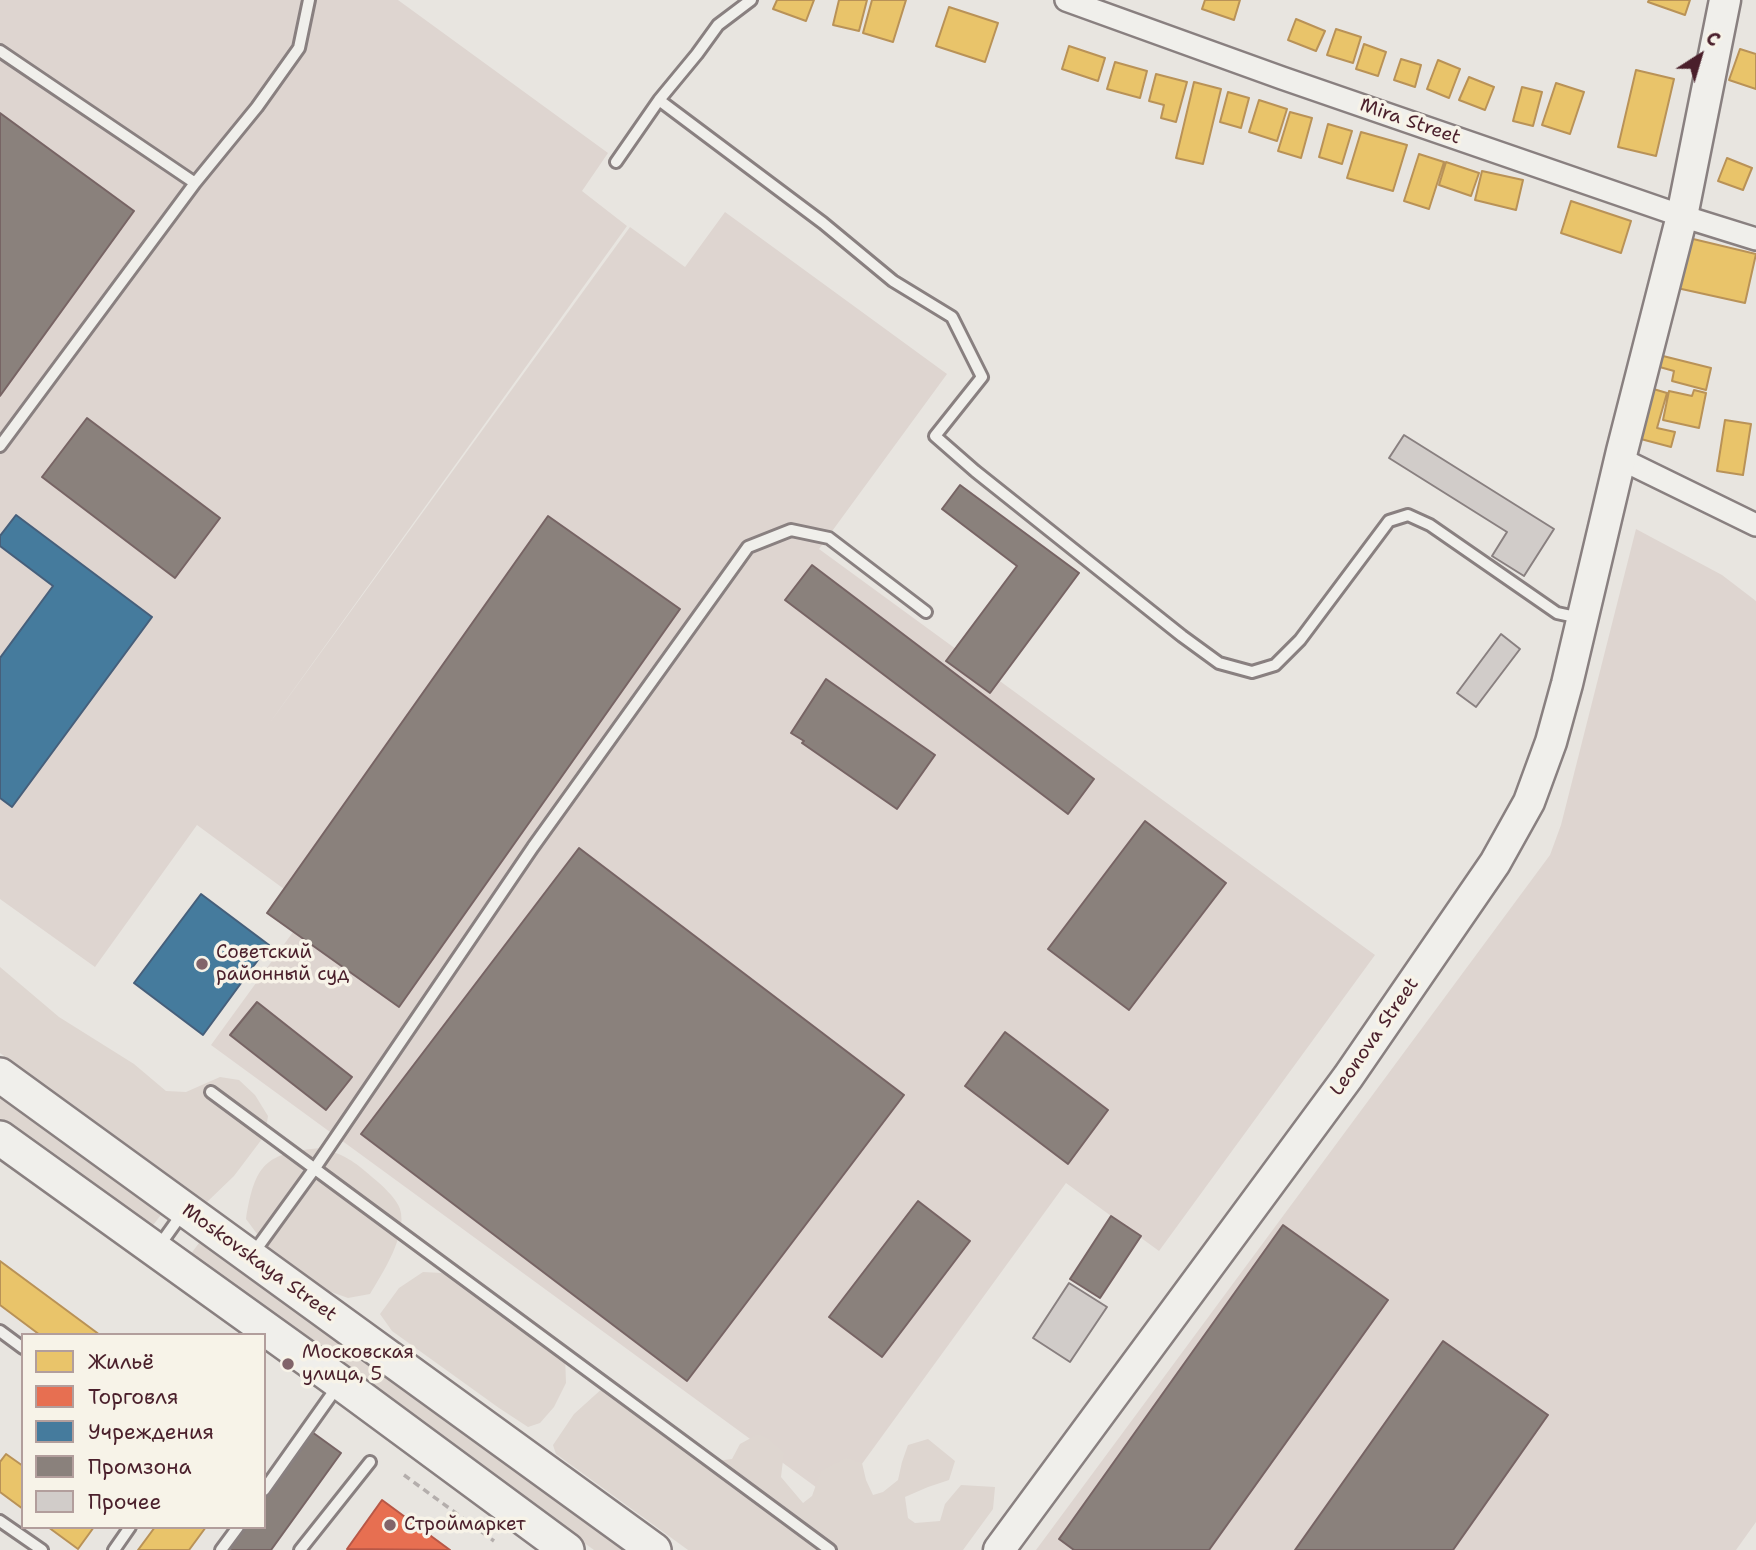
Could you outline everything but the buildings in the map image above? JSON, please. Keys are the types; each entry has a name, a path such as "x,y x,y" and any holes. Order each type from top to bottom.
{"main road":[{"name":"Moskovskaya Street","path":"0,1074 654,1550"},
{"path":"0,1138 567,1550"}],"street":[{"name":"Mira Street","path":"1066,0 1282,78 1756,239"},
{"name":"Leonova Street","path":"999,1550 1348,1077 1495,863 1530,802 1567,684 1682,216 1725,0"},
{"path":"1622,455 1756,525"}],"lane":[{"path":"0,446 299,48 309,0"},
{"path":"616,162 659,100 718,25 751,0"},
{"path":"0,51 195,183"},
{"path":"659,100 823,223 893,281 952,317 982,377 935,436 975,471 1219,663 1252,671 1275,665 1300,640 1389,521 1408,515 1430,525 1558,612 1583,619"},
{"path":"250,1257 315,1168 533,847 748,547 791,530 829,538 926,612"},
{"path":"211,1091 830,1550"},
{"path":"156,1250 185,1209"},
{"path":"0,1331 21,1347"},
{"path":"266,1487 340,1383"},
{"path":"300,1550 370,1462"},
{"path":"0,1521 42,1550"},
{"path":"114,1550 129,1529"},
{"path":"221,1550 237,1529"}],"path":[{"path":"404,1475 494,1541"}],"shaded area":[{"path":"0,0 398,0 608,153 582,191 627,226 266,728 630,227 685,267 725,212 947,374 819,549 1375,955 1159,1251 1066,1183 835,1501 211,1045 293,932 267,913 284,889 197,825 95,967 0,899"},
{"path":"1636,529 1722,575 1756,601 1756,1522 1736,1550 1036,1550 1550,855 1561,825"},
{"path":"0,967 59,1017 134,1064 166,1091 186,1092 220,1077 239,1080 255,1095 268,1116 265,1135 234,1176 207,1202 0,1053"},
{"path":"0,1086 167,1207 147,1233 0,1127"},
{"path":"321,1148 343,1156 360,1167 388,1192 400,1209 402,1219 397,1242 370,1294 348,1298 320,1288 266,1246 246,1219 254,1185 266,1165 287,1153"},
{"path":"202,1239 634,1550 594,1550 187,1259"},
{"path":"423,1272 442,1273 515,1308 565,1355 566,1383 554,1407 540,1423 528,1427 392,1331 380,1314 399,1288"},
{"path":"605,1386 688,1453 708,1462 732,1459 740,1444 758,1434 770,1440 784,1452 781,1477 803,1503 812,1496 821,1471 846,1458 862,1463 873,1495 883,1492 898,1480 908,1445 928,1439 955,1461 949,1480 905,1497 908,1518 915,1523 940,1521 945,1504 961,1485 995,1487 993,1509 963,1550 688,1550 556,1454 553,1445 574,1414"}],"place":[{"name":"Советский районный суд","path":"202,964"},
{"name":"Московская улица, 5","path":"288,1364"},
{"name":"Строймаркет","path":"390,1525"}]}
